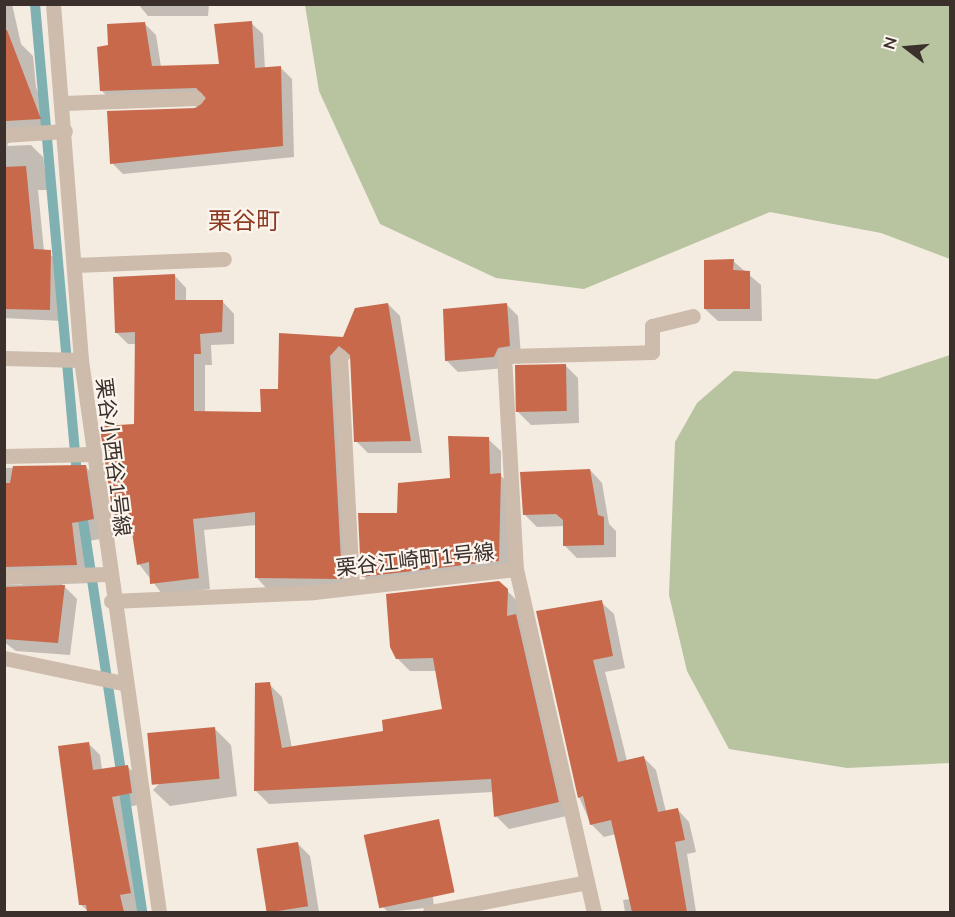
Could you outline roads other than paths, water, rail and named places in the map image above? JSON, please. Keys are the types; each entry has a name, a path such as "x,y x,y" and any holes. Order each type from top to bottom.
{"street":[{"name":"栗谷小西谷1号線","path":"53,4 64,103 81,360 111,601 159,912"},
{"path":"64,103 196,98"},
{"path":"4,135 65,131"},
{"path":"75,265 224,260"},
{"path":"516,569 504,356 652,352 652,326 693,316"},
{"path":"339,356 352,587"},
{"path":"4,358 81,360"},
{"path":"4,456 93,454"},
{"name":"栗谷江崎町1号線","path":"111,601 352,587 516,569 594,912"},
{"path":"4,577 108,574"},
{"path":"4,658 123,683"},
{"path":"430,912 587,882"}],"waterway":[{"path":"35,4 77,479"},
{"path":"81,507 142,912"}],"district":[{"name":"栗谷町","path":"244,221"}]}
